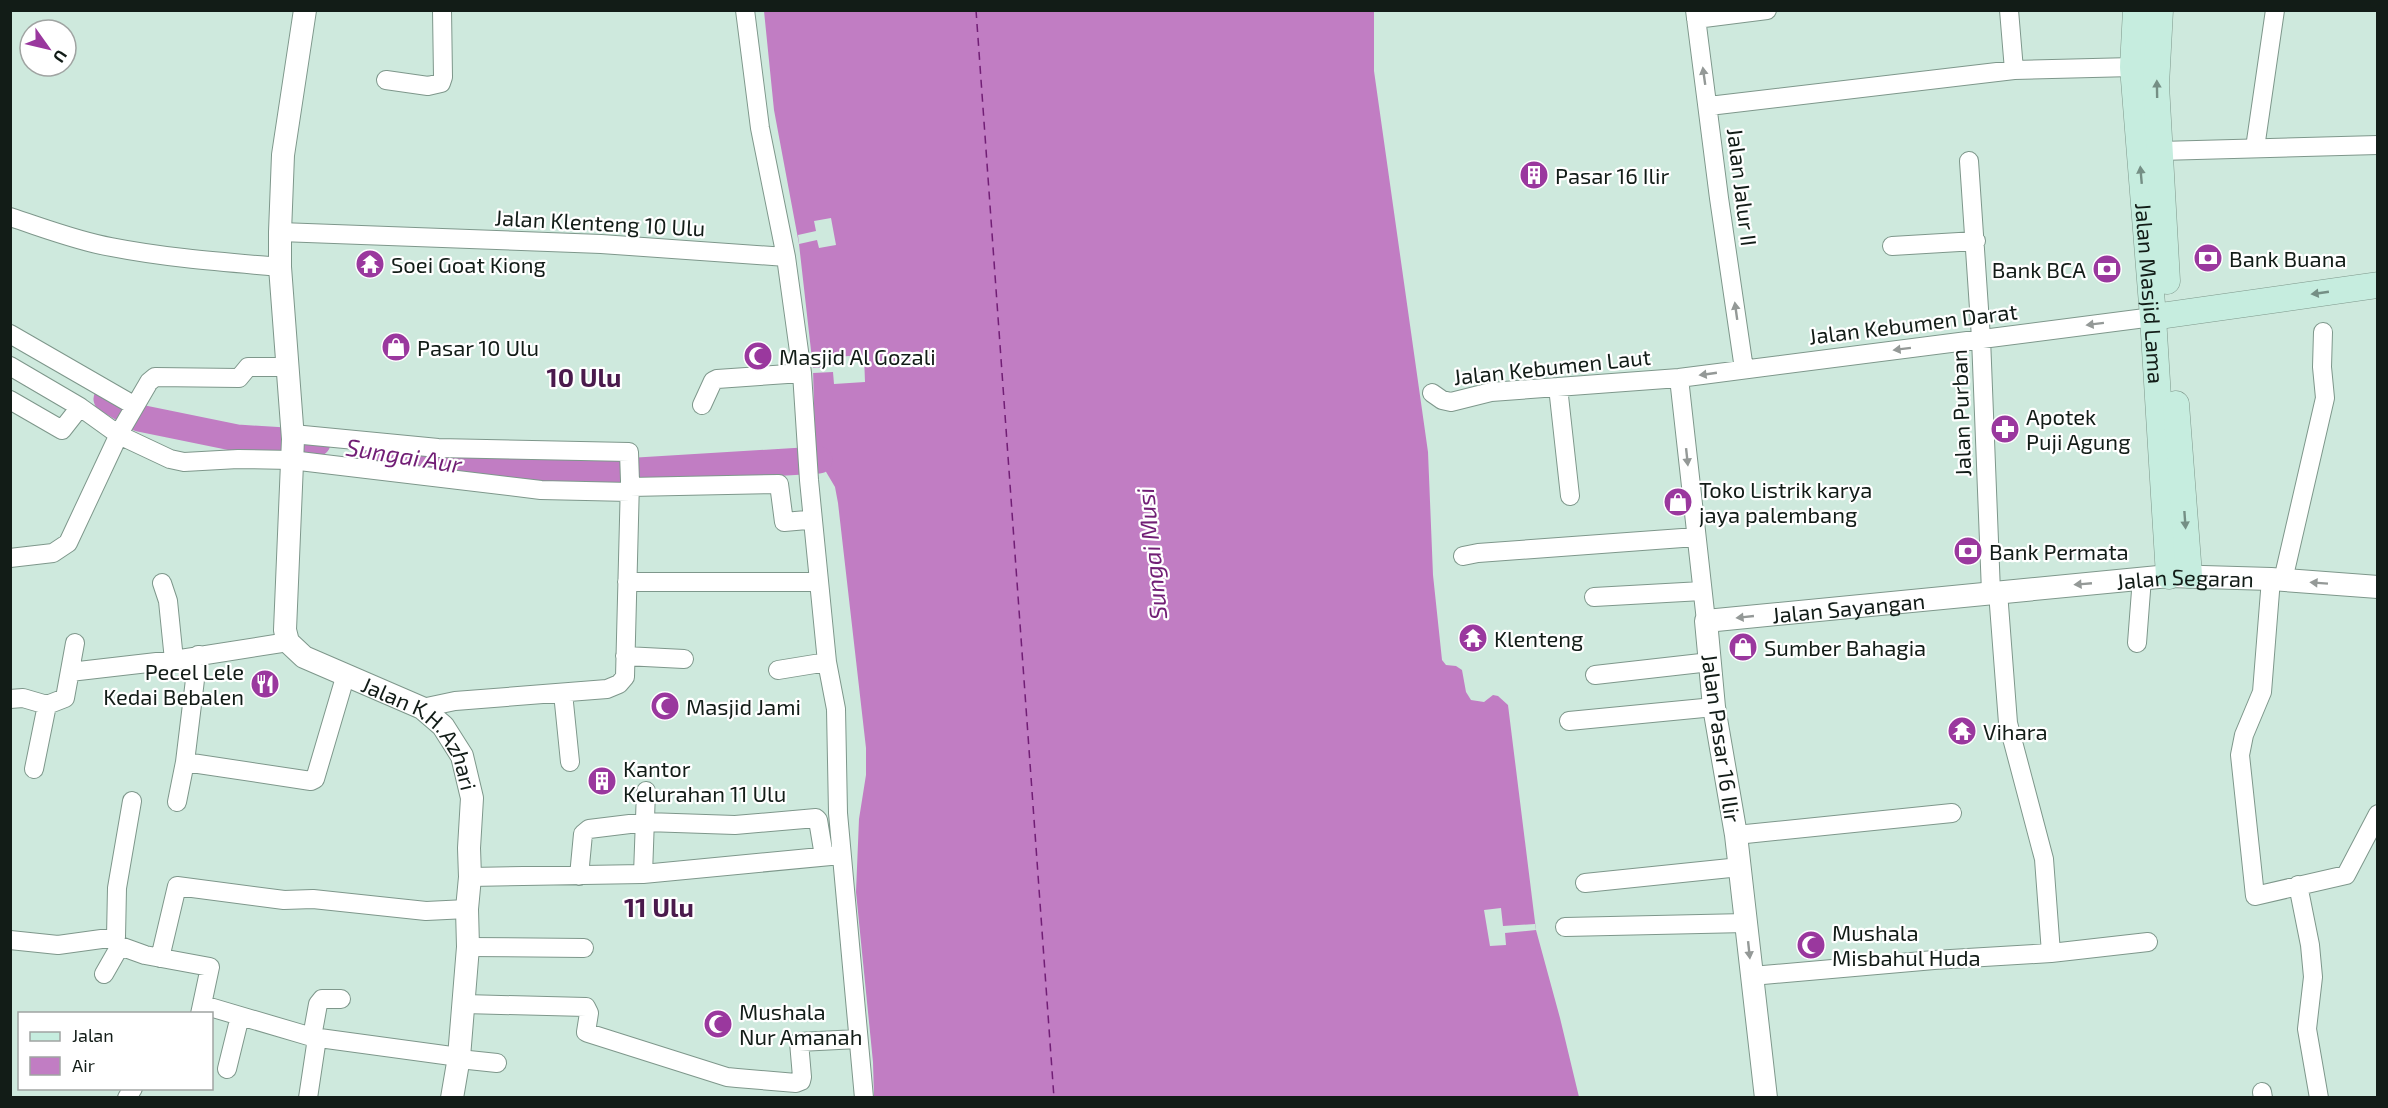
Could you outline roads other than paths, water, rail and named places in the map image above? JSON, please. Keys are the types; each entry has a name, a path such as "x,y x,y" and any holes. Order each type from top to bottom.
{"main road":[{"name":"Jalan Masjid Lama","path":"2136,10 2133,67 2161,316 2179,575"},
{"path":"2160,10 2157,85 2160,151 2161,316 2378,285"}],"street":[{"path":"70,672 174,660 288,642 285,630 285,603 292,447 280,267 280,232 283,155 305,10"},
{"path":"386,80 428,86 441,82 443,77 442,10"},
{"path":"745,10 760,128 786,257 802,373 809,480 827,662 836,710 833,856 864,1098"},
{"path":"1696,15 1767,10"},
{"path":"2009,10 2014,70"},
{"path":"2255,148 2275,10"},
{"name":"Jalan Jalur II","path":"1696,15 1744,369"},
{"path":"1708,106 2014,70 2133,67"},
{"path":"2160,151 2378,145"},
{"name":"Jalan Purban","path":"1969,161 1976,241 1994,592 2008,723 2044,859 2052,953"},
{"path":"10,217 80,240 111,247 179,258 280,267"},
{"name":"Jalan Klenteng 10 Ulu","path":"280,232 601,244 786,257"},
{"path":"1892,246 1976,241"},
{"name":"Jalan Kebumen Darat","path":"1679,378 2161,316"},
{"path":"2323,332 2322,367 2325,398 2277,580 2262,692 2244,735 2240,755 2254,894 2257,897 2298,885 2346,875 2378,814"},
{"path":"10,334 134,407"},
{"path":"10,366 120,433 170,459 184,462 238,459 292,447 465,452 615,452 627,450 630,487 625,676 619,684 607,689 455,701 422,708"},
{"path":"10,558 53,553 68,543 120,433 155,376 239,378 248,368 286,367"},
{"path":"702,405 713,381 717,379 802,373"},
{"name":"Jalan Kebumen Laut","path":"1432,393 1442,400 1451,402 1491,392 1679,378"},
{"name":"Jalan Pasar 16 Ilir","path":"1679,378 1714,707 1736,835 1766,1098"},
{"path":"1558,387 1570,496"},
{"path":"10,400 62,430 80,407"},
{"path":"292,447 462,479 541,490 779,484 784,522 807,520"},
{"path":"462,479 465,452"},
{"path":"1463,556 1696,537"},
{"name":"Jalan Segaran","path":"1994,592 2179,575 2378,587"},
{"path":"2136,644 2142,578"},
{"path":"627,582 814,582"},
{"path":"162,583 168,601 174,660"},
{"path":"1594,597 1702,591"},
{"name":"Jalan Sayangan","path":"1706,621 1994,592"},
{"name":"Jalan K.H. Azhari","path":"288,642 304,657 422,708 443,726 462,756 472,798 467,909 468,947 459,1058 452,1096"},
{"path":"10,699 23,698 47,705 65,698 75,643"},
{"path":"177,802 185,762 198,655"},
{"path":"625,656 684,659"},
{"path":"778,670 827,662"},
{"path":"1595,675 1710,662"},
{"path":"185,762 311,781 315,779 346,674"},
{"path":"563,693 570,762"},
{"path":"34,769 47,705"},
{"path":"1569,721 1714,707"},
{"path":"642,874 646,791"},
{"path":"104,974 118,941 117,888 132,801"},
{"path":"1736,835 1952,813"},
{"path":"579,876 582,842 585,831 589,829 735,825 813,818 818,820 833,856"},
{"path":"470,877 642,874 833,856"},
{"path":"1585,882 1740,867"},
{"path":"2298,885 2310,945 2313,986 2307,1029 2319,1098"},
{"path":"160,958 177,886 284,900 313,899 426,910 467,909"},
{"path":"1565,927 1746,923"},
{"path":"10,940 58,945 118,941 145,955 210,968 201,1009 240,1016 315,1037 497,1063"},
{"path":"1752,976 1934,960 2052,953 2148,942"},
{"path":"468,947 584,948"},
{"path":"308,1098 318,1004 322,999 341,999"},
{"path":"464,1004 586,1007 590,1013 586,1032 588,1033 728,1077 749,1079 796,1083 801,1081 802,1077 799,1042 858,1039"},
{"path":"227,1069 240,1016"}],"water":[{"name":"Sungai Musi","path":"764,11 1374,11 1374,71 1428,452 1433,575 1442,660 1446,665 1456,666 1462,670 1466,692 1471,700 1484,702 1493,695 1498,696 1508,705 1536,930 1579,1097 874,1097 873,1062 856,892 859,819 866,775 866,748 838,503 835,487 819,460 815,447 813,368 799,244 774,110"}],"waterway":[{"name":"Sungai Aur","path":"107,399 139,418 237,438 317,443"},
{"name":"Sungai Aur","path":"367,447 501,471 589,474 819,460"}],"place":[{"name":"Pasar 16 Ilir","path":"1534,175"},
{"name":"Bank Buana","path":"2208,258"},
{"name":"Soei Goat Kiong","path":"370,264"},
{"name":"Bank BCA","path":"2107,269"},
{"name":"Pasar 10 Ulu","path":"396,347"},
{"name":"Masjid Al Gozali","path":"758,356"},
{"name":"Apotek Puji Agung","path":"2005,429"},
{"name":"Toko Listrik karya jaya palembang","path":"1678,502"},
{"name":"Bank Permata","path":"1968,551"},
{"name":"Klenteng","path":"1473,638"},
{"name":"Sumber Bahagia","path":"1743,647"},
{"name":"Pecel Lele Kedai Bebalen","path":"265,684"},
{"name":"Masjid Jami","path":"665,706"},
{"name":"Vihara","path":"1962,731"},
{"name":"Kantor Kelurahan 11 Ulu","path":"602,781"},
{"name":"Mushala Misbahul Huda","path":"1811,945"},
{"name":"Mushala Nur Amanah","path":"718,1024"}],"district":[{"name":"10 Ulu","path":"584,376"},
{"name":"11 Ulu","path":"659,906"}]}
